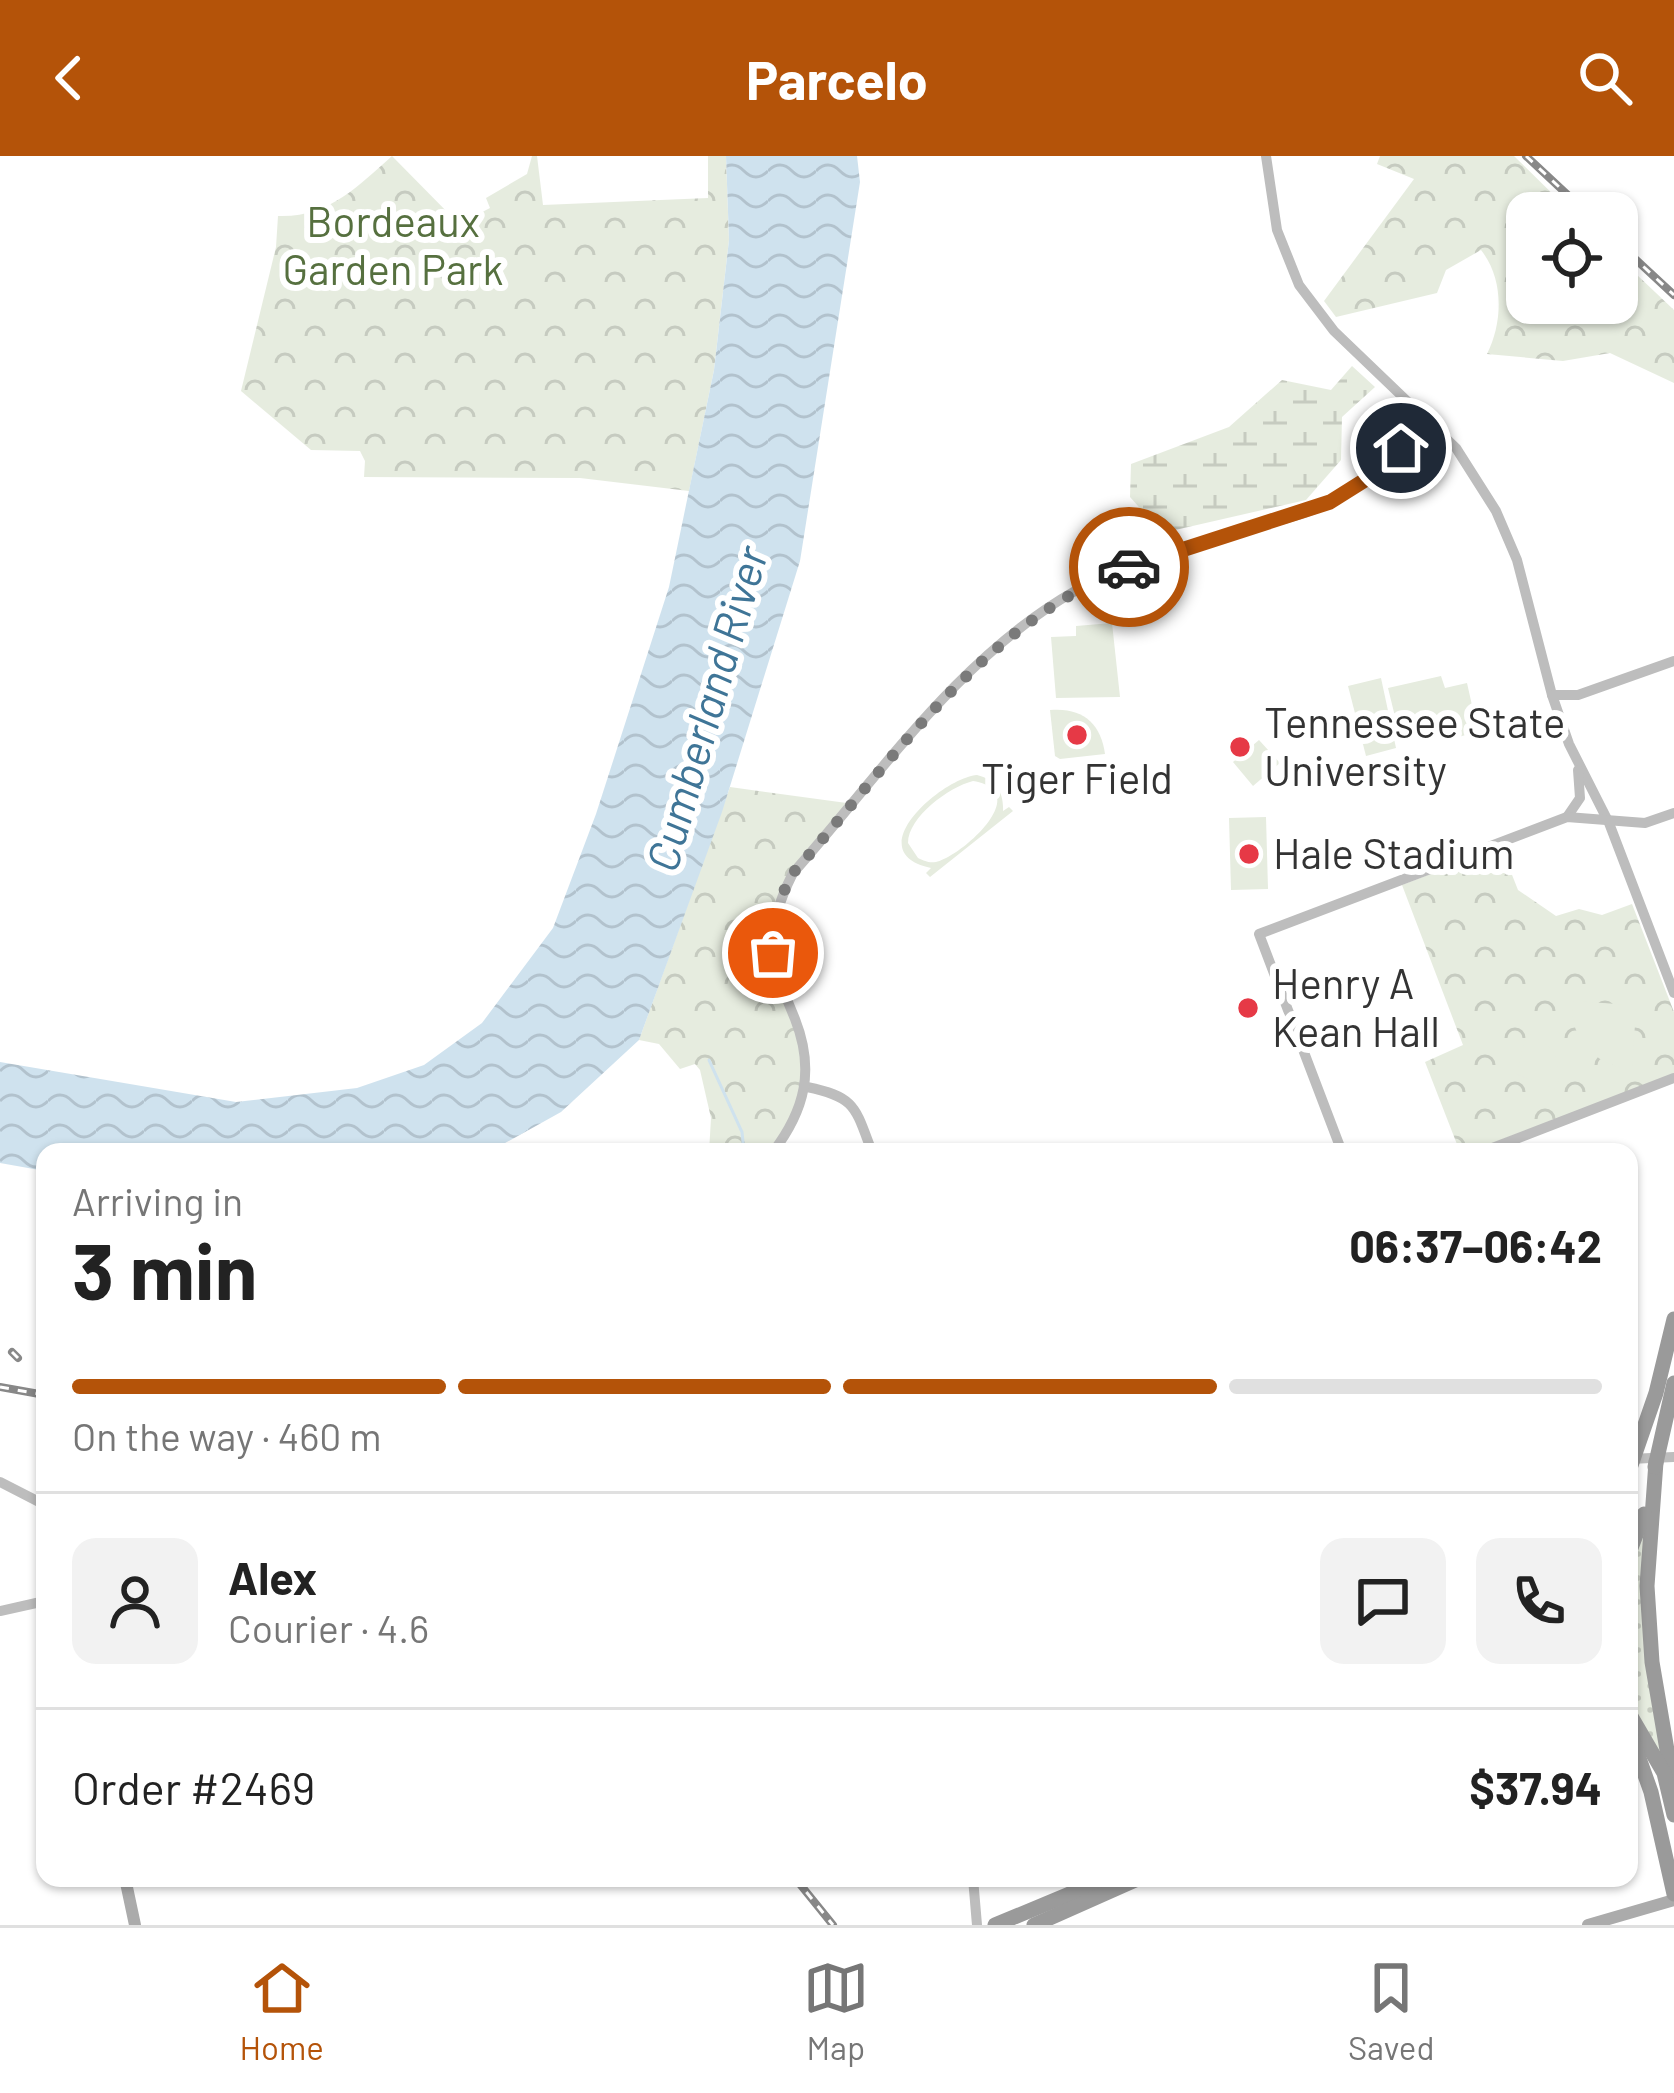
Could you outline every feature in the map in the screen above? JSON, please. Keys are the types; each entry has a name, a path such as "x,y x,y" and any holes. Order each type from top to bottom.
{"highway":[{"path":"1638,1445 1673,1324"},
{"path":"1638,1535 1674,1383"},
{"path":"1656,1462 1647,1586 1652,1662 1674,1791"},
{"path":"1638,1728 1664,1773 1674,1816"},
{"path":"1638,1756 1651,1792 1674,1897"},
{"path":"1638,1784 1670,1874"},
{"path":"995,1925 1086,1887"},
{"path":"1034,1925 1120,1887"}],"main road":[{"path":"1266,156 1276,230 1299,285 1334,331 1427,416 1474,473 1504,528 1582,788 1567,817"},
{"path":"780,1143 807,1087 804,1048 773,953 780,899 793,873 976,666 1042,611 1080,588 1163,554 1330,502 1373,475 1427,416"},
{"path":"1552,695 1578,694 1674,661"},
{"path":"1569,744 1609,823 1674,993"},
{"path":"1339,1143 1259,934 1567,817 1645,823 1674,813"},
{"path":"1505,1143 1674,1078"},
{"path":"807,1087 841,1095 850,1102 868,1143"},
{"path":"1638,1464 1674,1457"},
{"path":"0,1482 36,1502"},
{"path":"0,1611 36,1603"},
{"path":"126,1887 135,1925"},
{"path":"974,1887 977,1925"},
{"path":"1588,1925 1674,1897"}],"green space":[{"name":"Bordeaux Garden Park","path":"392,156 459,224 490,208 486,198 527,174 532,156 537,156 543,205 708,198 708,156 726,156 729,240 714,370 689,491 580,478 364,477 360,451 311,450 241,391 276,247 278,216 327,206"},
{"path":"1380,156 1514,156 1551,192 1506,192 1506,324 1638,324 1638,276 1674,310 1674,383 1610,353 1563,361 1487,354 1499,301 1494,274 1481,250 1446,270 1437,293 1336,317 1324,301 1414,179 1377,164"},
{"path":"1352,366 1375,387 1342,417 1341,460 1306,500 1162,533 1130,497 1131,464 1229,427 1282,380 1331,390"},
{"path":"1112,623 1120,697 1056,698 1051,637 1076,636 1076,626"},
{"path":"1441,676 1445,688 1467,683 1478,732 1458,737 1455,728 1401,741 1388,688"},
{"path":"1381,678 1396,748 1366,756 1348,686"},
{"name":"Tiger Field","path":"1050,710 1072,711 1088,719 1105,754 1055,756"},
{"path":"1259,740 1280,763 1253,786 1233,762"},
{"path":"977,775 989,780 1000,793 1003,811 1009,807 1013,811 930,877 926,873 931,868 910,860 902,847 904,832 928,802 962,779","holes":["973,781 990,787 997,797 995,809 975,836 936,862 918,858 908,843 922,814 963,784"]},
{"path":"730,787 854,804 793,873 780,899 773,953 799,1030 807,1087 778,1143 710,1143 711,1118 700,1070 695,1064 680,1069 659,1044 639,1040"},
{"name":"Hale Stadium","path":"1266,817 1268,889 1231,890 1229,818"},
{"path":"1501,847 1518,890 1556,916 1579,909 1602,915 1632,904 1674,1012 1674,1075 1493,1143 1456,1143 1425,1062 1463,1045 1402,885"},
{"path":"1572,1001 1633,1005 1632,1070 1606,1062 1587,1048 1575,1028"},
{"path":"1527,1033 1554,1055 1557,1090 1516,1074"},
{"path":"1645,1527 1662,1758 1638,1721 1638,1544"}],"water":[{"name":"Cumberland River","path":"726,156 857,156 860,182 800,561 722,812 639,1040 561,1112 505,1143 36,1143 36,1169 0,1163 0,1062 236,1102 357,1088 424,1065 482,1023 553,928 596,814 669,587 714,370 729,240"}],"waterway":[{"path":"709,1060 743,1143"}],"railway":[{"path":"1526,156 1565,192"},
{"path":"1638,262 1674,295"},
{"path":"12,1352 18,1358"},
{"path":"0,1387 36,1393"},
{"path":"802,1887 833,1925"}],"way so far":[{"path":"773,953 780,899 793,873 976,666 1042,611 1129,567"}],"place":[{"name":"Tiger Field","path":"1077,735"},
{"name":"Tennessee State University","path":"1240,747"},
{"name":"Hale Stadium","path":"1249,854"},
{"name":"Henry A Kean Hall","path":"1248,1008"}],"route":[{"path":"1129,567 1330,502 1373,475 1401,448"}]}
